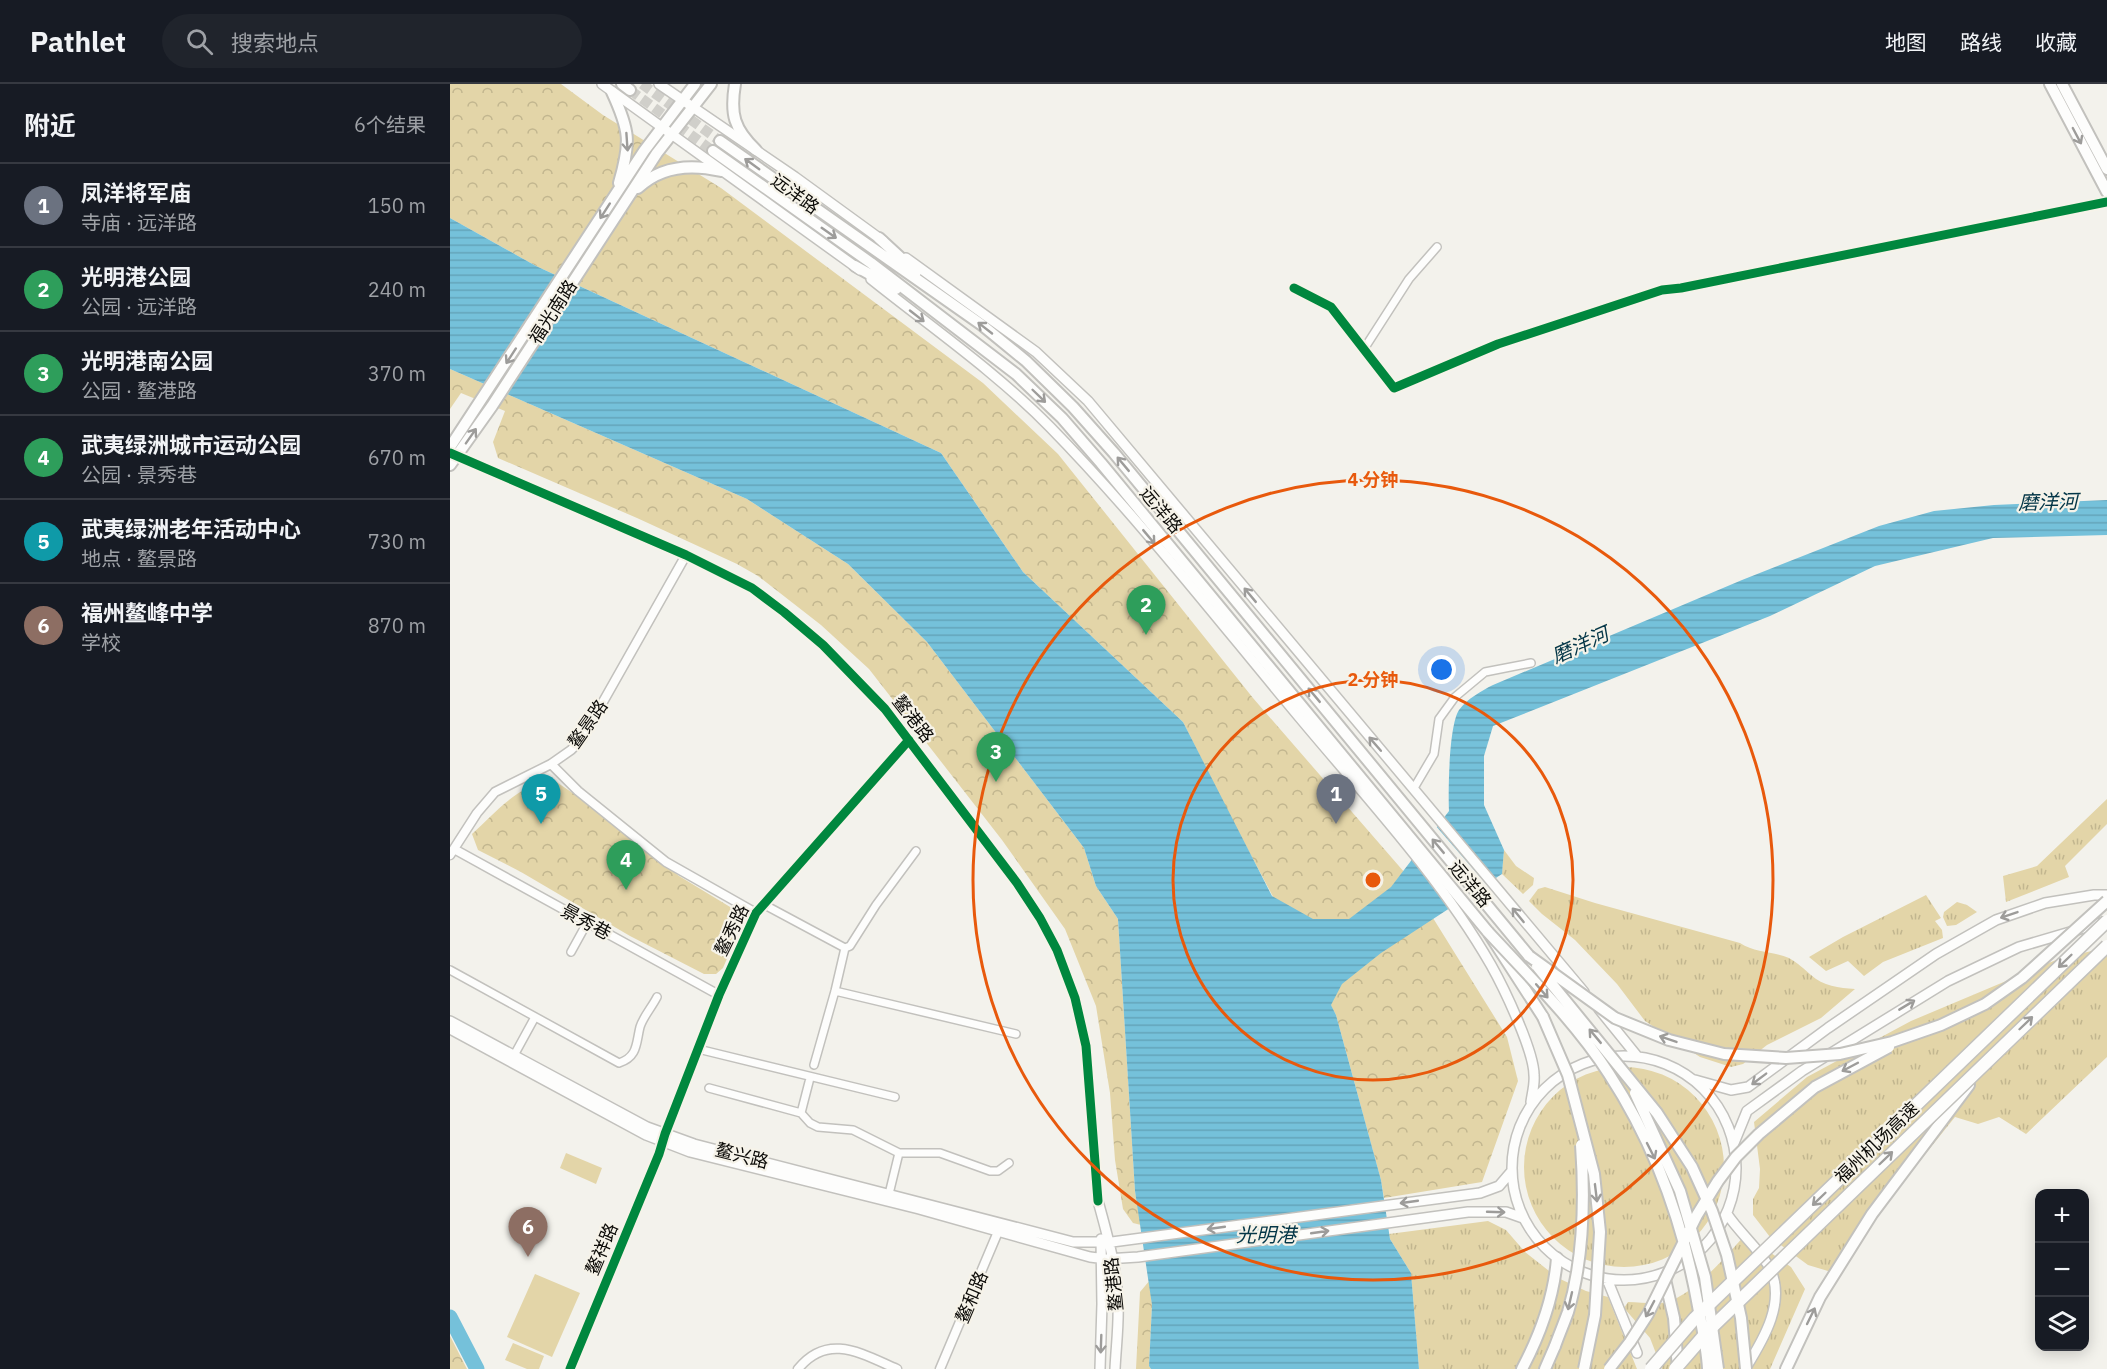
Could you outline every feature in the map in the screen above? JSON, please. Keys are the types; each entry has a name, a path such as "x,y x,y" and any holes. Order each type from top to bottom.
{"highway":[{"name":"福州机场高速","path":"1651,1369 1695,1318 2107,921"},
{"name":"福州机场高速","path":"1676,1369 1708,1331 2107,946"}],"main road":[{"path":"602,84 855,266 1007,387 1049,427 1136,521 1379,812 1457,912 1492,968 1524,1036 1534,1076 1531,1102"},
{"path":"659,84 756,150 1036,352 1088,401 1637,1056"},
{"path":"666,131 681,100 695,84"},
{"path":"666,131 692,107 711,84"},
{"path":"735,84 732,105 736,124 744,138 756,150"},
{"path":"2050,84 2107,192"},
{"path":"2062,84 2107,169"},
{"path":"612,92 622,115 628,153 621,196"},
{"name":"福光南路","path":"452,452 492,406 594,238 666,131"},
{"name":"远洋路","path":"720,141 878,254 938,293 1026,361 1080,415 1114,453 1529,956"},
{"name":"远洋路","path":"713,151 871,263 1016,374 1062,418 1488,932"},
{"path":"621,196 663,172 700,166 721,171"},
{"name":"福光南路","path":"450,465 452,452 481,401 594,238"},
{"path":"879,238 938,293"},
{"path":"855,266 928,307"},
{"path":"1694,1079 1731,1090 1748,1087 1828,1028 1936,954 1996,920 2045,903 2107,895"},
{"path":"1609,1369 1648,1314 1697,1215 1718,1181 1736,1157 1759,1134 1815,1087 1845,1069 1985,1004 2022,978 2107,901"},
{"path":"1734,1143 1747,1111 1802,1071 1948,981 2019,947 2107,921"},
{"path":"1488,932 1543,1017 1568,1075 1594,1174 1600,1232 1595,1315 1584,1369"},
{"path":"1488,932 1541,990 1609,1074 1660,1167 1676,1212 1693,1275 1708,1369"},
{"path":"1529,956 1616,1018 1669,1040 1724,1054 1786,1058 1840,1054 1892,1042 1922,1032"},
{"path":"1529,956 1657,1113 1692,1167 1712,1211 1726,1254 1741,1318 1746,1369"},
{"name":"鳌兴路","path":"450,1021 646,1135 664,1138 690,1152 888,1197 1053,1241"},
{"name":"鳌兴路","path":"450,1029 512,1059"},
{"path":"1786,1369 1820,1298 1872,1214 1999,1049"},
{"path":"1607,1056 1637,1056 1658,1060 1694,1079 1712,1097 1726,1119 1734,1143 1736,1175 1734,1191 1727,1214 1716,1233 1701,1250 1684,1263 1664,1273 1636,1280 1607,1279 1581,1272 1557,1258 1538,1240 1523,1218 1514,1196 1511,1154 1515,1136 1531,1102 1552,1080 1578,1064 1607,1056"},
{"path":"1617,1062 1649,1121 1680,1191 1705,1277 1718,1369"},
{"path":"1545,1369 1568,1311 1578,1269 1583,1207 1580,1118"},
{"path":"1053,1241 1105,1243 1467,1195 1499,1186 1511,1172"},
{"name":"鳌港路","path":"1098,1201 1105,1243 1113,1259 1118,1303 1115,1369"},
{"path":"1053,1241 1101,1259 1113,1259 1468,1212 1506,1212 1523,1218"},
{"path":"1727,1214 1767,1264 1775,1279 1777,1293 1773,1316 1746,1369"},
{"name":"鳌港路","path":"1100,1369 1101,1259 1105,1243"},
{"path":"1522,1369 1543,1321 1552,1291 1557,1258"},
{"path":"1664,1273 1674,1318 1676,1369"},
{"path":"1607,1279 1637,1353"}],"street":[{"path":"1294,288 1331,307 1394,388 1498,344 1662,290 2107,202"},
{"path":"1364,349 1410,279 1437,247"},
{"name":"鳌港路","path":"452,452 686,555 752,588 796,622 860,681 896,722 1026,896 1046,928 1062,962 1075,998 1086,1046 1098,1201"},
{"name":"鳌景路","path":"452,852 477,813 495,792 551,764 571,750 586,733 686,555"},
{"path":"1414,788 1434,754 1439,719 1455,697 1485,672 1531,663"},
{"name":"鳌秀路","path":"664,1138 719,995 756,914 909,740"},
{"path":"551,764 578,791 666,862 756,914"},
{"path":"814,1065 845,948 849,946 916,851"},
{"name":"景秀巷","path":"452,852 719,995"},
{"path":"763,904 845,948"},
{"path":"571,952 587,923"},
{"path":"450,970 619,1063 629,1059 635,1051 640,1026 657,997"},
{"path":"835,991 1016,1034"},
{"path":"512,1059 535,1017"},
{"path":"698,1049 894,1097"},
{"path":"801,1113 810,1078"},
{"path":"709,1088 801,1113 810,1123 819,1127 853,1130 899,1153 940,1153 990,1171 999,1171 1009,1163"},
{"name":"鳌祥路","path":"570,1369 664,1138"},
{"path":"888,1197 899,1153"},
{"name":"鳌和路","path":"940,1369 1000,1227"},
{"path":"798,1369 806,1360 820,1352 835,1348 852,1350 897,1369"}],"green space":[{"path":"450,84 561,84 603,115 721,188 983,383 1058,454 1253,698 1405,873 1507,1037 1518,1081 1482,1182 1384,1198 1336,1015 1229,814 1183,722 1023,572 941,453 536,266 450,218"},
{"path":"450,369 747,499 848,564 927,642 1084,848 1096,886 1118,919 1135,1191 1141,1225 1133,1223 1123,1209 1115,1160 1110,1093 1096,1006 1065,929 1002,840 869,669 821,625 758,576 737,564 498,458 493,442 505,411 461,393 450,409"},
{"path":"555,781 679,876 745,916 723,968 716,974 704,974 630,936 521,872 478,850 472,834 500,808 520,792 542,783"},
{"path":"2107,799 2107,824 2065,866 2069,877 2006,902 2003,876 2037,866"},
{"path":"1504,850 1516,866 1534,878 1533,885 1523,894 1502,874"},
{"path":"1545,887 1740,943 1752,949 1783,956 1795,962 1821,982 1855,989 1821,1018 1767,1045 1743,1064 1731,1067 1700,1057 1645,1021 1617,984 1575,940 1529,901 1538,889"},
{"path":"1926,895 1941,918 1935,921 1942,930 1943,938 1883,962 1864,976 1848,961 1826,971 1809,957 1843,937"},
{"path":"1957,902 1977,912 1956,925 1947,926 1943,917 1944,912"},
{"path":"2107,947 2107,1057 2026,1134 1999,1117 1978,1124 1955,1117 1890,1198 1838,1274 1808,1265 1770,1237 1753,1215 1753,1199 1759,1188 1760,1169 1754,1122 1807,1077 1911,1021 2056,960"},
{"path":"1624,1067 1643,1069 1671,1079 1701,1104 1716,1129 1722,1148 1724,1167 1722,1186 1712,1214 1687,1244 1662,1259 1643,1265 1624,1267 1605,1265 1577,1255 1547,1230 1532,1205 1526,1186 1524,1167 1526,1148 1536,1120 1561,1090 1586,1075 1605,1069"},
{"path":"566,1153 602,1168 596,1184 560,1168"},
{"path":"1488,1221 1506,1230 1525,1252 1558,1278 1586,1291 1608,1297 1637,1369 1419,1369 1411,1273 1389,1234"},
{"path":"1745,1235 1791,1267 1805,1289 1770,1369 1662,1369 1650,1338 1624,1308 1628,1302 1661,1303 1684,1294 1707,1275"},
{"path":"535,1274 580,1293 552,1357 507,1337"},
{"path":"1150,1280 1152,1305 1149,1366 1151,1369 1136,1369 1140,1292"},
{"path":"450,1336 467,1369 450,1369"},
{"path":"513,1343 544,1356 539,1369 527,1369 505,1360"}],"water":[{"name":"光明港","path":"450,218 536,266 941,453 1023,572 1183,722 1272,896 1313,919 1349,919 1391,887 1449,811 1451,743 1459,710 1470,699 1493,685 1742,580 1879,526 1934,511 1994,505 2107,500 2107,535 1993,538 1875,566 1770,616 1493,726 1484,756 1484,805 1504,850 1502,874 1381,953 1342,984 1331,1005 1336,1015 1381,1180 1390,1239 1411,1273 1419,1369 1151,1369 1149,1366 1152,1305 1135,1191 1118,919 1096,886 1084,848 927,642 848,564 747,499 450,369"}],"pier":[{"path":"1435,825 1488,886 1461,904 1416,850"}],"waterway":[{"path":"450,1317 477,1369"}],"tunnel":[{"path":"642,84 720,141"},
{"path":"630,90 713,151"}],"cycle path":[{"path":"1294,288 1331,307 1394,388 1498,344 1662,290 2107,202"},
{"path":"450,453 686,555 752,588 823,645 885,709 1017,883 1040,918 1057,950 1075,998 1086,1046 1098,1201"},
{"path":"570,1369 659,1154 719,995 756,913 909,740"}],"place":[{"name":"光明港公园","path":"1146,635"},
{"name":"光明港南公园","path":"996,782"},
{"name":"武夷绿洲老年活动中心","path":"541,824"},
{"name":"凤洋将军庙","path":"1336,824"},
{"name":"武夷绿洲城市运动公园","path":"626,890"},
{"name":"福州鳌峰中学","path":"528,1257"}],"water label":[{"name":"磨洋河","path":"2048,502"},
{"name":"磨洋河","path":"1580,645"}]}
